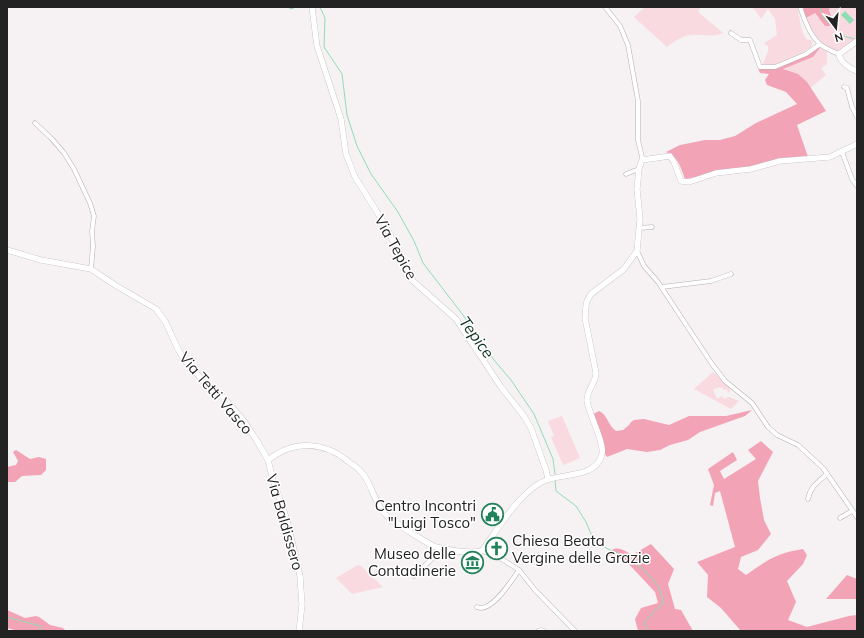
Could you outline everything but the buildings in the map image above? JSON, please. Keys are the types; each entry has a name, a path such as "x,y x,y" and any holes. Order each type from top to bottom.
{"street":[{"name":"Via Tepice","path":"312,7 317,46 341,119 346,154 355,178 384,223 413,281 456,319 501,387 524,416 531,428 549,479"},
{"path":"605,7 620,26 628,45 638,101 638,140 642,157 644,159"},
{"path":"800,7 806,23 820,44 825,48 839,54"},
{"path":"731,32 741,40 750,40 760,67 775,67 806,54 820,44"},
{"path":"839,54 857,41"},
{"path":"839,54 841,61 857,71"},
{"path":"844,87 847,88 852,107 857,117"},
{"path":"7,250 41,260 91,269 94,246 92,231 94,216 90,203 74,169 64,153 35,123"},
{"path":"857,144 830,158 780,161 752,168 725,171 689,182 681,180 670,156 644,159 640,163 636,189 640,219 637,251 644,266 662,287 712,364 725,381 752,403 768,428 798,445 812,456 827,474 857,517"},
{"path":"842,152 852,179 857,186"},
{"path":"626,174 639,169"},
{"path":"639,228 652,228"},
{"path":"268,460 276,454 293,446 315,445 327,448 343,456 362,472 378,505 387,517 435,546 476,553 482,551 525,494 538,484 549,479 582,472 593,468 598,463 602,454 602,447 587,399 595,380 596,373 585,318 586,306 591,294 624,269 637,251"},
{"name":"Via Tetti Vasco","path":"91,269 114,285 156,309 165,320 185,361 207,385 225,399 244,421 258,441 268,460"},
{"path":"662,287 711,281 731,274"},
{"name":"Via Baldissero","path":"268,460 273,480 287,520 298,562 302,592 299,631"},
{"path":"808,500 812,487 827,474"},
{"path":"840,518 852,511"},
{"path":"414,576 438,553 441,548"},
{"path":"482,551 495,555 519,570 535,590 575,631"},
{"path":"477,607 485,608 497,599 519,570"},
{"path":"538,631 544,631"}],"shaded area":[{"path":"645,7 701,7 698,12 723,33 706,36 687,36 667,47 634,17"},
{"path":"750,7 797,7 804,35 806,39 813,41 811,47 773,65 763,64 768,51 768,46 764,43 777,35 775,19 768,9 761,19 755,10"},
{"path":"805,7 830,7 829,10 833,21 830,26 825,26 815,13 806,18 803,9"},
{"path":"830,7 857,7 857,38 838,51 827,46 818,38 811,29 806,18 815,13 818,18 833,20 829,10"},
{"path":"845,11 854,20 850,24 841,15"},
{"path":"819,46 820,48 813,57 783,69 798,74 807,82 826,111 797,125 808,157 685,179 676,159 666,152 680,145 705,140 720,140 735,136 756,123 797,104 786,92 767,85 765,80 769,74 760,73 758,68 776,68"},
{"path":"820,48 827,52 827,64 821,68 826,75 810,88 807,82 783,69 813,57"},
{"path":"713,372 729,386 730,391 728,393 727,389 724,390 722,387 713,390 717,399 722,396 724,399 729,397 739,401 731,409 694,389"},
{"path":"752,410 745,416 700,432 688,440 670,445 660,450 647,452 627,449 607,457 593,414 599,411 602,413 616,431 623,430 634,420 644,419 669,425 689,416 726,416"},
{"path":"562,416 580,458 563,465 551,437 554,436 548,421"},
{"path":"761,441 773,452 758,481 764,520 771,534 758,550 741,557 738,569 746,575 760,565 779,555 803,549 807,555 803,564 787,581 796,602 788,620 807,627 857,615 857,631 741,631 721,608 707,597 708,575 697,562 735,547 720,491 715,493 713,506 710,505 714,485 708,469 733,452 737,460 720,471 724,479 756,459 748,450"},
{"path":"16,450 30,459 39,457 46,459 46,470 41,475 22,476 15,482 7,482 7,467 16,465 18,461 13,452"},
{"path":"484,505 491,505 491,521 484,520"},
{"path":"651,544 674,569 668,584 675,609 681,610 693,631 638,631 635,619 641,608 658,603 655,592 626,561 606,555 613,550 622,549 632,555"},
{"path":"358,565 361,566 383,587 352,594 336,578"},
{"path":"847,575 857,579 857,599 826,599"},
{"path":"7,610 25,618 36,616 39,617 50,625 63,628 66,631 18,631 7,628"}],"waterway":[{"name":"Tepice","path":"287,7 292,9 295,7"},
{"name":"Tepice","path":"320,7 325,18 324,47 342,74 347,115 357,146 371,174 398,212 414,241 423,263 463,315 494,360 511,380 534,414 553,459 555,474"},
{"path":"820,7 824,18 831,25"},
{"path":"840,35 854,39"},
{"name":"Tepice","path":"555,480 556,491 576,506 586,522 594,541 625,556 643,569 659,587 664,603 654,611 645,622 647,631"},
{"path":"7,617 40,626 41,631"}],"place":[{"name":"Centro Incontri \"Luigi Tosco\"","path":"492,514"},
{"name":"Chiesa Beata Vergine delle Grazie","path":"497,549"},
{"name":"Museo delle Contadinerie","path":"472,562"}]}
